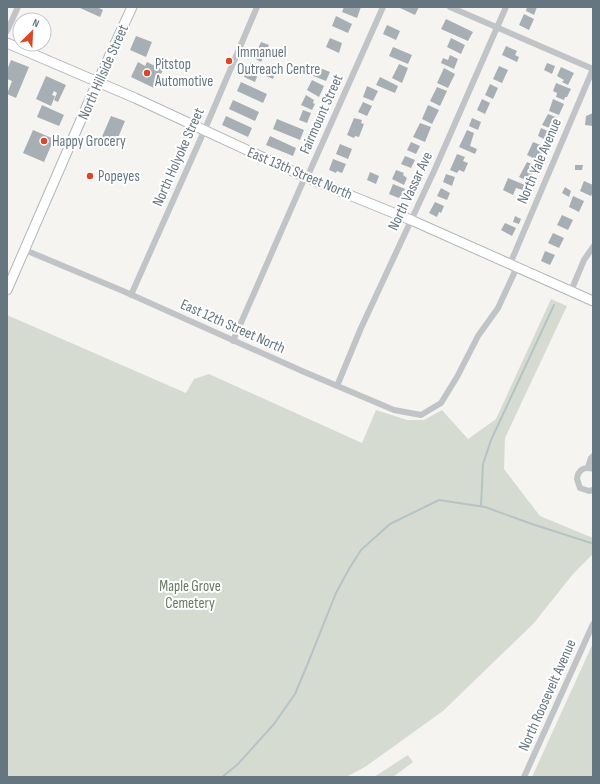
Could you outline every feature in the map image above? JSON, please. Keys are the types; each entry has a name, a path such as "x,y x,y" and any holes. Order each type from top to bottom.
{"main road":[{"name":"North Hillside Street","path":"7,290 10,274 25,250 97,82 132,7"},
{"name":"East 13th Street North","path":"7,43 204,129 250,152 306,177 411,220 593,301"}],"street":[{"path":"7,31 18,7"},
{"name":"North Holyoke Street","path":"131,295 256,7"},
{"name":"Fairmount Street","path":"233,341 383,7"},
{"path":"450,7 593,69"},
{"name":"North Vassar Ave","path":"337,386 361,328 435,169 506,7"},
{"name":"North Yale Avenue","path":"432,408 441,403 457,377 478,336 498,308 513,265 593,69"},
{"path":"571,291 584,260 593,247"},
{"name":"East 12th Street North","path":"25,250 394,410 421,415 432,408"},
{"path":"593,456 591,458 590,468 580,471 577,475 578,484 584,490 593,490"},
{"name":"North Roosevelt Avenue","path":"524,777 593,624"}],"green space":[{"name":"Maple Grove Cemetery","path":"551,299 567,306 505,438 504,469 540,516 593,538 593,554 573,574 534,623 443,711 365,767 346,777 7,777 7,315 186,393 194,379 209,374 362,443 376,410 407,420 424,420 442,410 468,439 496,419"},
{"path":"593,643 593,777 532,777"},
{"path":"408,755 413,762 393,777 374,777"}],"building":[{"path":"97,7 103,10 100,17 80,8"},
{"path":"344,7 361,7 357,18 342,12"},
{"path":"398,7 419,7 415,15"},
{"path":"527,7 537,7 534,15 526,11"},
{"path":"524,14 534,19 529,30 519,25"},
{"path":"336,16 352,24 348,33 332,26"},
{"path":"446,19 473,32 468,41 441,29"},
{"path":"387,25 400,31 396,40 383,34"},
{"path":"136,36 152,42 146,57 130,50"},
{"path":"330,38 342,43 339,53 326,47"},
{"path":"451,38 465,45 461,54 447,47"},
{"path":"261,42 269,45 261,62 254,58"},
{"path":"506,46 517,51 515,55 519,57 517,62 502,55"},
{"path":"393,47 412,55 408,64 389,56"},
{"path":"450,55 458,59 454,69 441,63 443,58 448,60"},
{"path":"11,60 29,67 16,98 7,94 12,81 7,79 7,70"},
{"name":"Pitstop Automotive","path":"138,62 145,66 147,62 163,70 154,88 131,77"},
{"path":"251,62 261,66 255,82 244,77"},
{"path":"547,63 555,66 552,74 544,70"},
{"path":"399,64 408,68 402,83 392,78"},
{"path":"315,66 330,72 326,81 311,75"},
{"path":"499,66 508,70 502,83 493,79"},
{"path":"561,67 574,73 568,85 562,82 564,80 557,76"},
{"path":"444,68 455,74 448,88 437,83"},
{"path":"268,71 275,73 273,79 266,76"},
{"path":"46,76 66,85 58,102 54,100 57,93 54,91 52,95 55,96 51,106 36,99"},
{"path":"380,77 398,86 395,93 376,85"},
{"path":"312,80 324,86 319,97 307,90"},
{"path":"241,82 267,94 263,103 237,91"},
{"path":"556,83 571,89 564,100 556,97 557,93 553,91"},
{"path":"490,84 498,88 493,99 485,95"},
{"path":"367,86 378,91 373,101 363,97"},
{"path":"437,87 447,91 440,106 430,101"},
{"path":"306,95 314,100 313,103 315,104 312,110 301,105"},
{"path":"482,99 490,103 485,114 477,110"},
{"path":"553,99 564,104 559,115 549,111"},
{"path":"233,100 259,112 255,121 229,109"},
{"path":"363,102 372,106 367,116 358,112"},
{"path":"42,105 64,115 59,126 37,117"},
{"path":"428,105 439,110 432,124 422,119"},
{"path":"303,110 311,113 307,123 299,120"},
{"path":"593,113 593,126 585,125 586,116"},
{"path":"548,114 558,118 552,129 542,125"},
{"path":"111,116 125,121 115,145 101,139"},
{"path":"226,116 252,128 248,137 222,125"},
{"path":"354,118 362,120 361,123 364,124 359,137 355,136 354,138 347,135"},
{"path":"472,118 481,122 478,130 469,126"},
{"path":"277,119 304,130 300,140 273,129"},
{"path":"420,123 431,127 425,142 413,137"},
{"path":"541,128 550,132 546,140 538,136"},
{"path":"33,130 54,139 44,162 23,153"},
{"path":"467,130 474,133 470,146 477,149 475,154 459,147"},
{"path":"270,136 296,148 293,156 266,145"},
{"path":"411,142 420,146 416,154 407,150"},
{"path":"533,142 543,146 540,152 543,153 539,161 527,155"},
{"path":"340,144 352,149 348,159 336,154"},
{"path":"457,154 465,157 463,161 468,163 464,172 459,170 457,173 450,170"},
{"path":"405,156 415,160 411,168 401,164"},
{"path":"333,159 346,164 342,173 337,171 336,173 329,170"},
{"path":"527,162 536,166 529,182 519,177"},
{"path":"575,165 583,165 582,170 575,170"},
{"path":"396,170 404,173 403,175 407,178 404,185 392,179"},
{"path":"370,172 379,176 376,184 367,180"},
{"path":"446,174 455,177 452,186 443,182"},
{"path":"508,178 525,185 523,190 516,188 513,195 503,190"},
{"path":"584,181 593,185 593,192 591,196 580,191"},
{"path":"393,184 405,189 401,199 389,194"},
{"path":"565,187 571,191 569,197 562,193"},
{"path":"441,188 450,193 447,200 437,196"},
{"path":"573,196 584,201 579,212 569,207"},
{"path":"435,202 444,206 441,213 439,212 437,217 429,213"},
{"path":"562,215 573,220 568,230 557,225"},
{"path":"515,216 521,219 519,224 513,222"},
{"path":"505,223 516,228 512,236 501,230"},
{"path":"553,233 564,238 559,248 548,243"},
{"path":"545,251 555,255 550,265 541,261"}],"waterway":[{"path":"481,506 483,464 491,440 554,305"},
{"path":"222,777 237,765 274,724 295,694 336,593 349,569 361,550 390,524 439,500 485,507 591,543"}],"place":[{"name":"Immanuel Outreach Centre","path":"229,61"},
{"name":"Pitstop Automotive","path":"147,73"},
{"name":"Happy Grocery","path":"44,141"},
{"name":"Popeyes","path":"90,176"}]}
